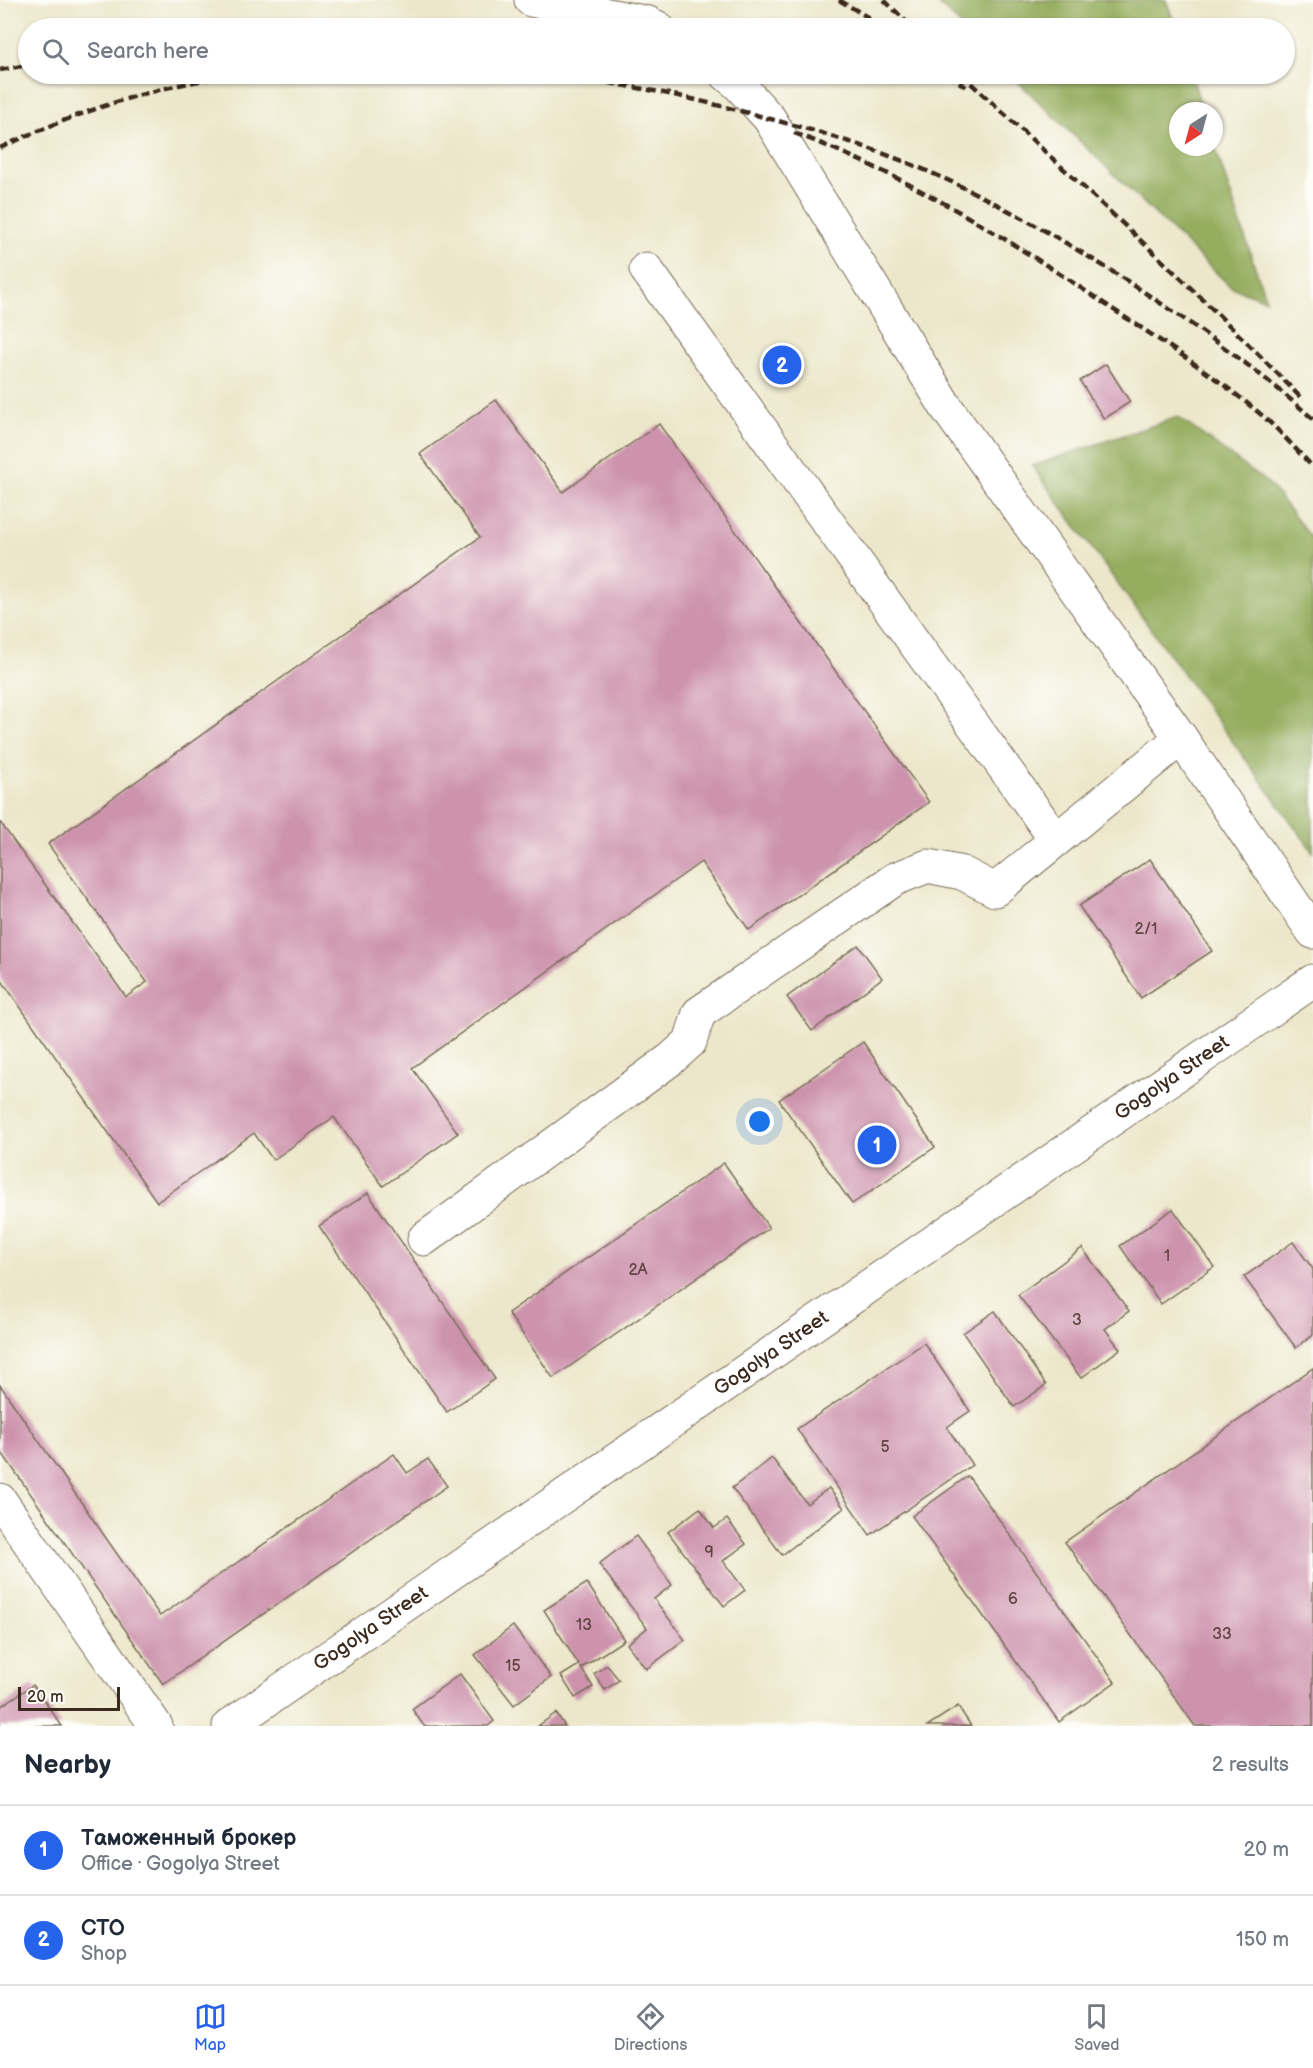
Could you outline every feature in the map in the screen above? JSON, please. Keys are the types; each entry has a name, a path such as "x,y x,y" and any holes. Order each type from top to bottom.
{"street":[{"path":"531,0 623,18"},
{"path":"738,84 769,118 946,407 1181,738 1313,932"},
{"path":"646,269 1056,840"},
{"path":"424,1239 670,1059 690,1042 699,1013 895,879 928,866 962,873 996,890 1181,738"},
{"name":"Gogolya Street","path":"229,1726 1313,981"},
{"path":"0,1500 156,1726"}],"green space":[{"path":"934,0 1166,0 1172,18 953,18"},
{"path":"1020,84 1194,84 1200,102 1169,102 1169,156 1218,156 1266,300 1231,287"},
{"path":"1178,417 1269,484 1313,540 1313,852 1032,466"}],"building":[{"path":"1106,364 1130,402 1104,419 1080,381"},
{"path":"496,400 563,492 659,424 929,802 749,930 701,862 412,1068 458,1133 383,1186 334,1117 273,1160 254,1133 157,1202 0,978 0,822 126,997 147,982 48,844 480,537 420,454"},
{"path":"1150,859 1212,951 1141,998 1079,906"},
{"path":"858,945 882,978 812,1031 787,997"},
{"path":"863,1042 935,1147 852,1204 779,1100"},
{"path":"724,1163 769,1228 553,1378 508,1313"},
{"path":"368,1193 495,1379 447,1412 319,1226"},
{"path":"1173,1209 1214,1267 1161,1304 1120,1246"},
{"path":"1293,1242 1313,1269 1313,1335 1296,1348 1244,1277"},
{"path":"1082,1248 1129,1311 1105,1329 1120,1349 1081,1378 1018,1295"},
{"path":"995,1311 1046,1385 1014,1407 963,1333"},
{"path":"924,1343 970,1411 947,1427 972,1465 870,1535 797,1429"},
{"path":"1313,1368 1313,1726 1195,1726 1065,1542"},
{"path":"0,1385 160,1616 394,1454 407,1473 428,1459 447,1486 163,1684 0,1450"},
{"path":"772,1458 807,1504 829,1488 844,1508 782,1555 732,1488"},
{"path":"968,1476 1115,1682 1059,1722 912,1516"},
{"path":"700,1508 714,1528 727,1519 746,1544 723,1561 745,1590 724,1606 668,1532"},
{"path":"636,1536 672,1585 654,1599 685,1640 646,1669 627,1644 647,1628 599,1564"},
{"path":"587,1583 624,1640 581,1668 593,1687 575,1698 561,1676 579,1665 544,1610"},
{"path":"513,1626 551,1677 514,1705 475,1655"},
{"path":"607,1665 619,1680 605,1690 594,1674"},
{"path":"460,1674 494,1721 488,1726 424,1726 412,1709"},
{"path":"33,1685 62,1726 0,1726 0,1707"},
{"path":"958,1706 971,1726 927,1726"},
{"path":"556,1713 565,1726 538,1726"}],"railway":[{"path":"839,0 869,18"},
{"path":"884,0 903,18"},
{"path":"0,70 18,67"},
{"path":"0,148 89,111 150,92 185,84"},
{"path":"614,84 738,110 810,130 893,157 983,197 1078,250 1124,279 1221,345 1313,419"},
{"path":"962,84 966,87"},
{"path":"972,84 1177,275 1303,400"},
{"path":"794,133 835,149 913,187 989,229 1063,276 1226,386 1271,424 1313,467"}],"place":[{"name":"СТО","path":"782,365"},
{"name":"Таможенный брокер","path":"877,1145"}]}
